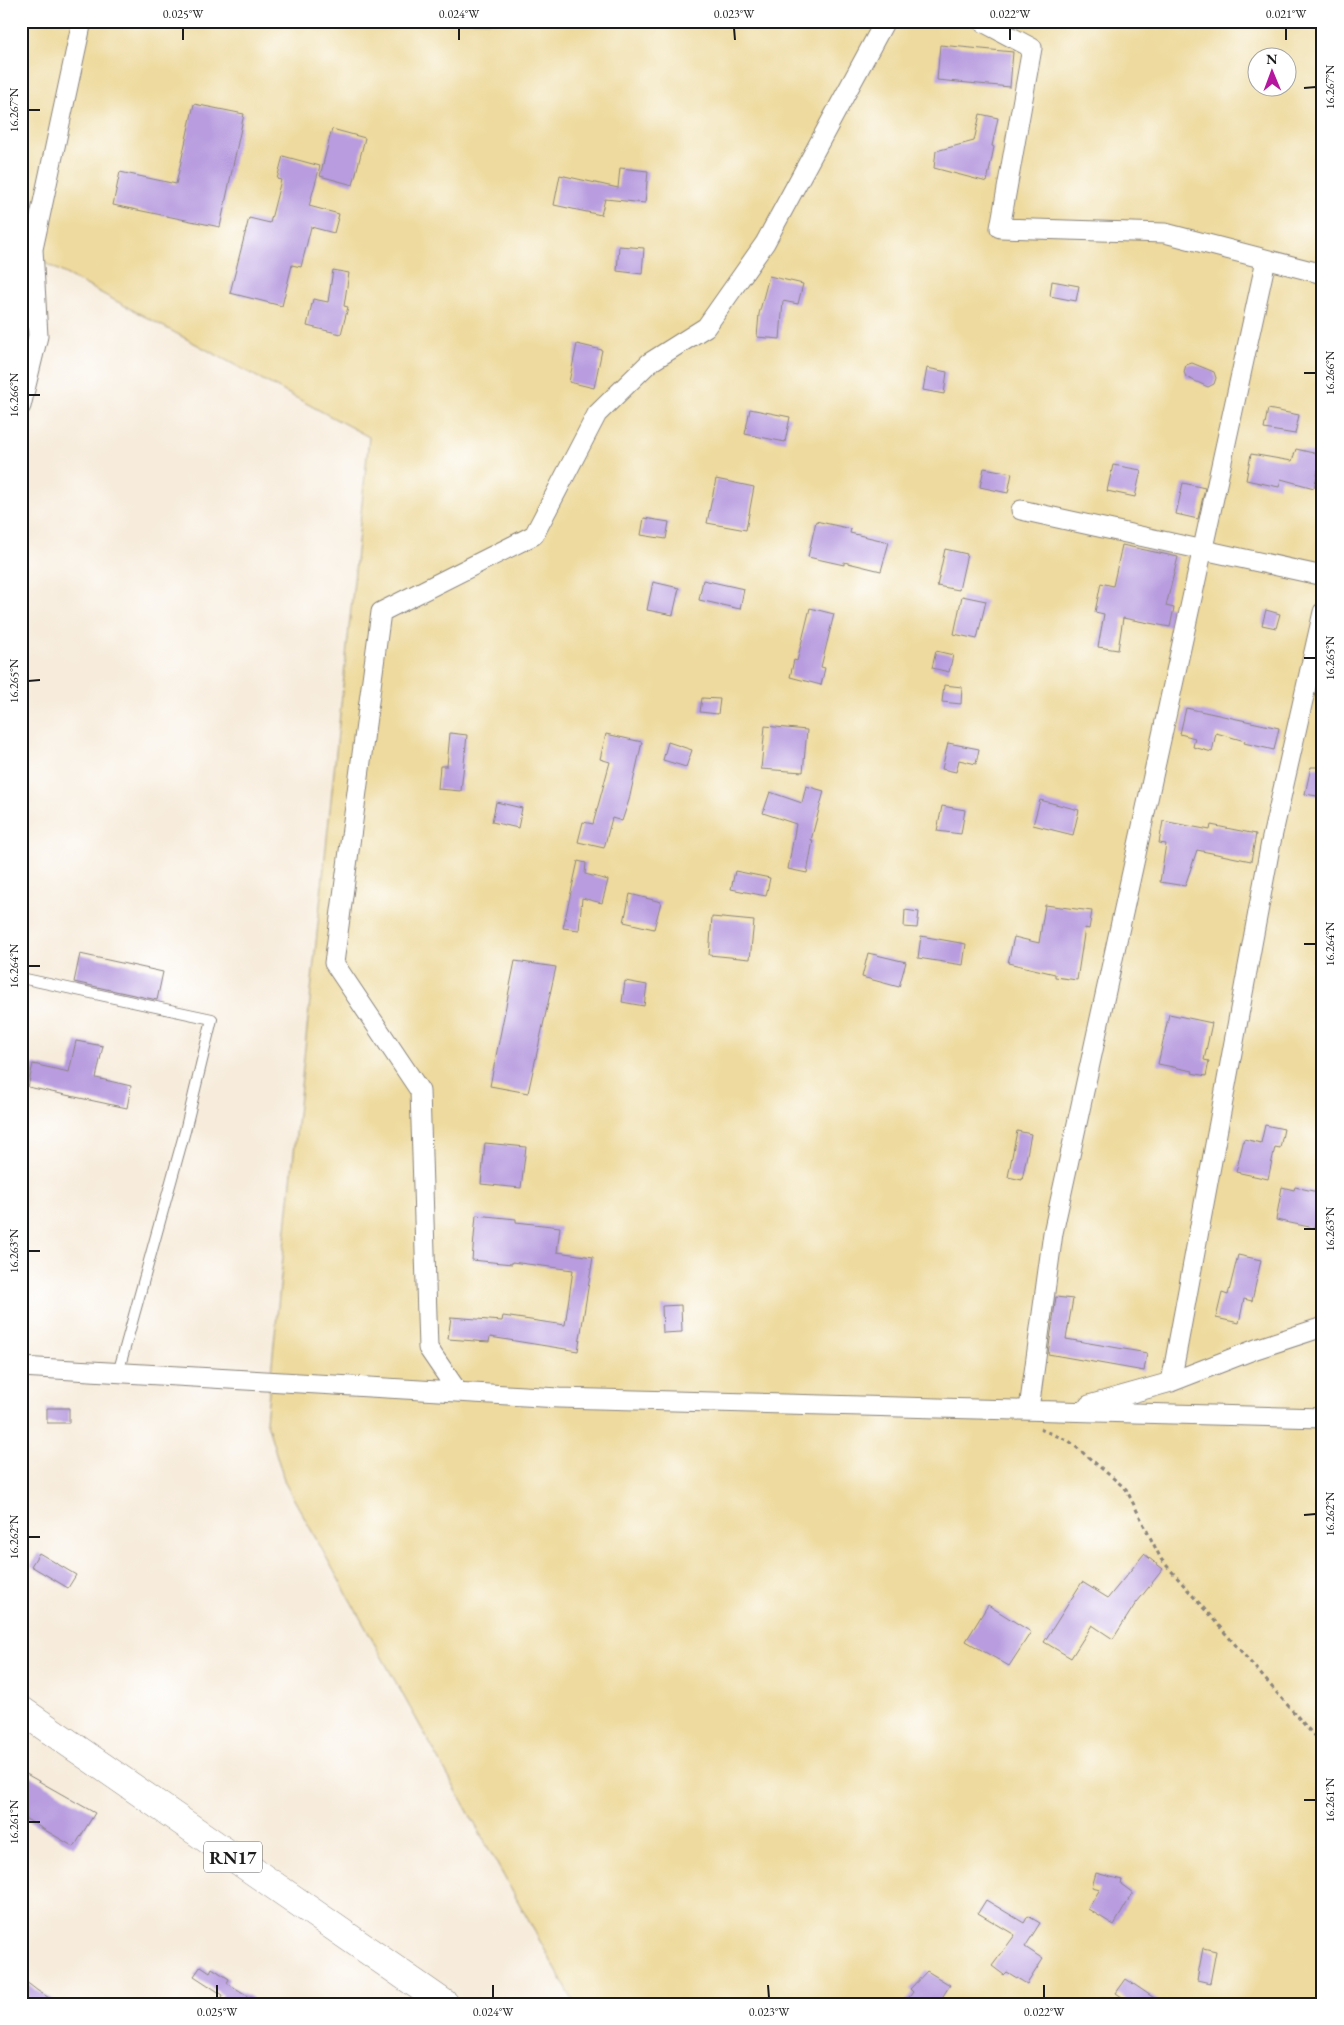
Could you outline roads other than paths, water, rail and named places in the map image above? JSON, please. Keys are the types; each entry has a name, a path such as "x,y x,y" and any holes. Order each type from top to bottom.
{"main road":[{"name":"RN17","path":"21,1710 445,2004"}],"street":[{"path":"21,406 38,336 33,249 82,21"},
{"path":"458,1392 428,1348 420,1091 334,963 381,612 534,535 598,414 649,363 706,328 765,242 885,21"},
{"path":"981,21 1032,48 1000,228 1165,233 1323,274"},
{"path":"1032,1418 1053,1233 1266,260"},
{"path":"1021,510 1323,576"},
{"path":"1171,1382 1271,842 1323,612"},
{"path":"21,1367 559,1398 1032,1418 1171,1382 1256,1349 1323,1327"},
{"path":"1068,1410 1323,1418"}],"lane":[{"path":"21,978 212,1019 185,1131 118,1373"}]}
